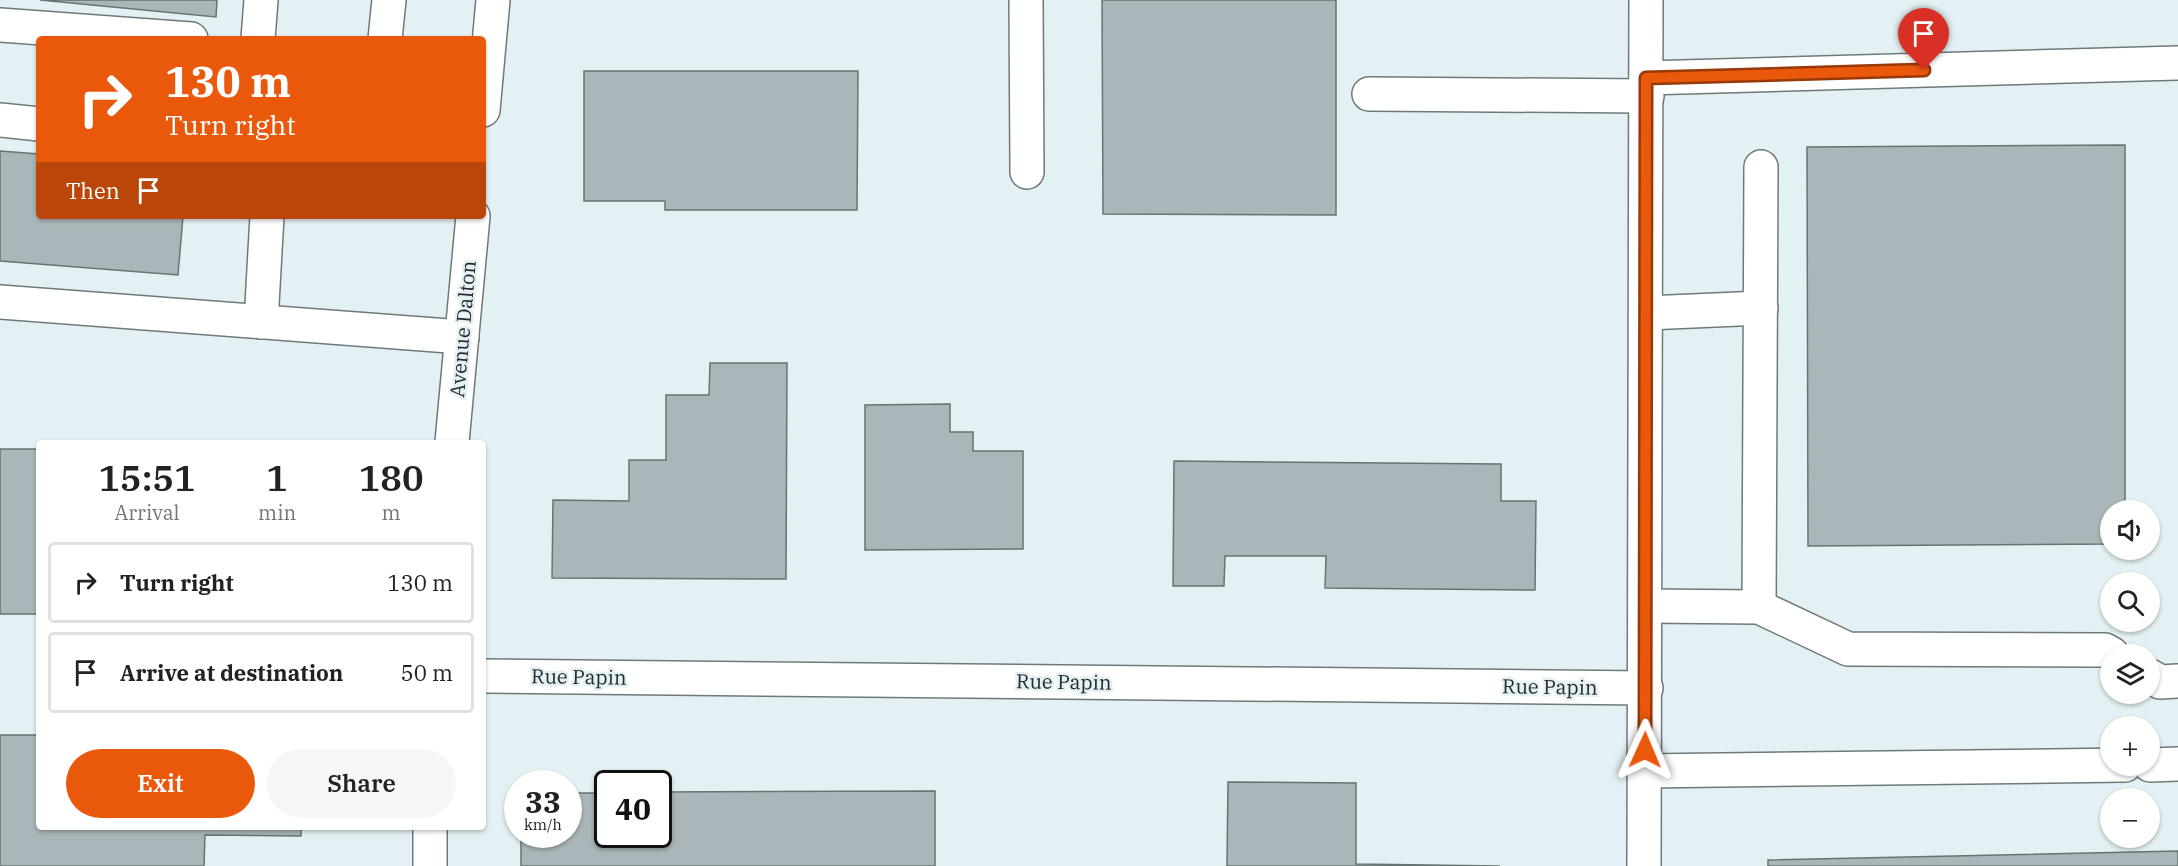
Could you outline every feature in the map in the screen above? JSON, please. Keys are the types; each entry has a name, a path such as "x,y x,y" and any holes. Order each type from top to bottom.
{"street":[{"path":"258,36 261,0"},
{"path":"385,36 389,0"},
{"path":"486,53 493,0"},
{"path":"1026,0 1027,172"},
{"path":"1644,866 1647,0"},
{"path":"0,25 150,36"},
{"path":"1369,94 1647,87 2178,63"},
{"path":"0,120 36,124"},
{"path":"1759,607 1761,167"},
{"path":"261,322 267,219"},
{"name":"Avenue Dalton","path":"452,440 473,219"},
{"path":"0,302 462,337"},
{"path":"1647,313 1761,308"},
{"path":"1646,606 1759,607 1848,649 2100,650"},
{"name":"Rue Papin","path":"486,676 1646,688"},
{"path":"2160,681 2178,681"},
{"path":"2160,765 2178,764"},
{"path":"1644,771 2100,765"},
{"path":"430,830 430,866"}],"building":[{"path":"40,0 217,0 216,17"},
{"path":"1102,0 1336,0 1336,215 1103,214"},
{"path":"584,71 858,71 857,210 665,210 665,201 584,201"},
{"path":"2125,145 2125,500 2100,500 2100,544 1808,546 1807,147"},
{"path":"0,151 36,154 36,219 183,219 178,275 0,261"},
{"path":"710,363 787,363 786,579 552,578 553,500 629,501 629,460 666,460 666,395 709,395"},
{"path":"950,404 950,432 973,432 973,451 1023,451 1023,549 865,550 865,405"},
{"path":"0,449 36,449 36,614 0,614"},
{"path":"1174,461 1501,464 1501,501 1536,501 1535,590 1325,588 1326,556 1225,556 1224,586 1173,586"},
{"path":"0,735 36,735 36,830 301,830 301,836 205,835 204,866 0,866"},
{"path":"1228,782 1356,783 1356,864 1500,866 1227,866"},
{"path":"935,791 935,866 521,866 521,848 582,848 582,793 594,793 594,848 672,848 672,792"},
{"path":"2178,851 2178,866 1768,866 1768,860"}],"route":[{"path":"1645,750 1646,78 1924,70"}]}
